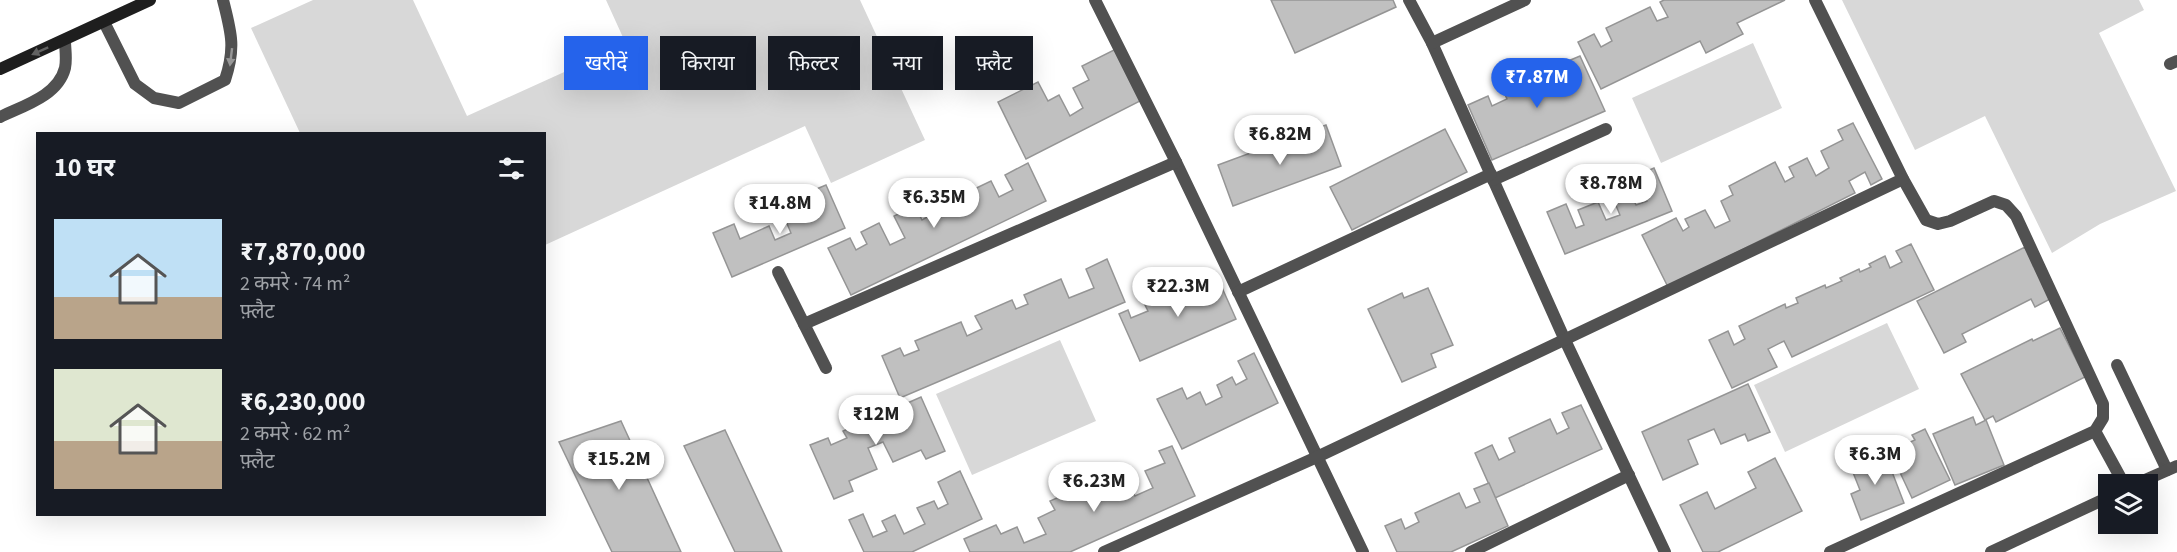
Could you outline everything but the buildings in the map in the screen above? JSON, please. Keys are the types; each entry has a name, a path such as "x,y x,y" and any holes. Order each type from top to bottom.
{"main road":[{"path":"0,69 150,0"}],"street":[{"path":"104,22 135,84 154,98 179,103 225,80 231,62 232,36 223,0"},
{"path":"1095,0 1176,162 1363,552"},
{"path":"1409,0 1432,44 1564,338 1665,552"},
{"path":"1432,44 1525,0"},
{"path":"1815,0 1903,179 1926,220 1938,224 1950,221 1994,201 2006,204 2016,216 2103,404 2103,418 2095,431 1830,552"},
{"path":"0,117 48,93 60,81 66,66 65,40"},
{"path":"1238,292 1492,177 1606,129"},
{"path":"804,324 1176,162"},
{"path":"1104,552 1317,457 1903,179"},
{"path":"778,272 826,368"},
{"path":"2116,364 2172,468 2158,474"},
{"path":"2095,431 2119,474"},
{"path":"1471,552 1629,475"},
{"path":"1991,552 2098,502"}],"shaded area":[{"path":"313,0 413,0 467,116 564,72 564,90 648,90 648,36 622,36 606,0 860,0 877,36 872,36 872,90 902,90 925,140 831,183 805,126 546,245 546,132 300,132 251,28"},
{"path":"1842,0 2139,0 2144,10 2099,33 2176,191 2100,224 2052,253 1985,116 1915,150"},
{"path":"1753,43 1782,108 1661,163 1632,98"},
{"path":"1887,323 1919,389 1785,452 1754,385"},
{"path":"1060,340 1096,421 972,475 936,394"}]}
